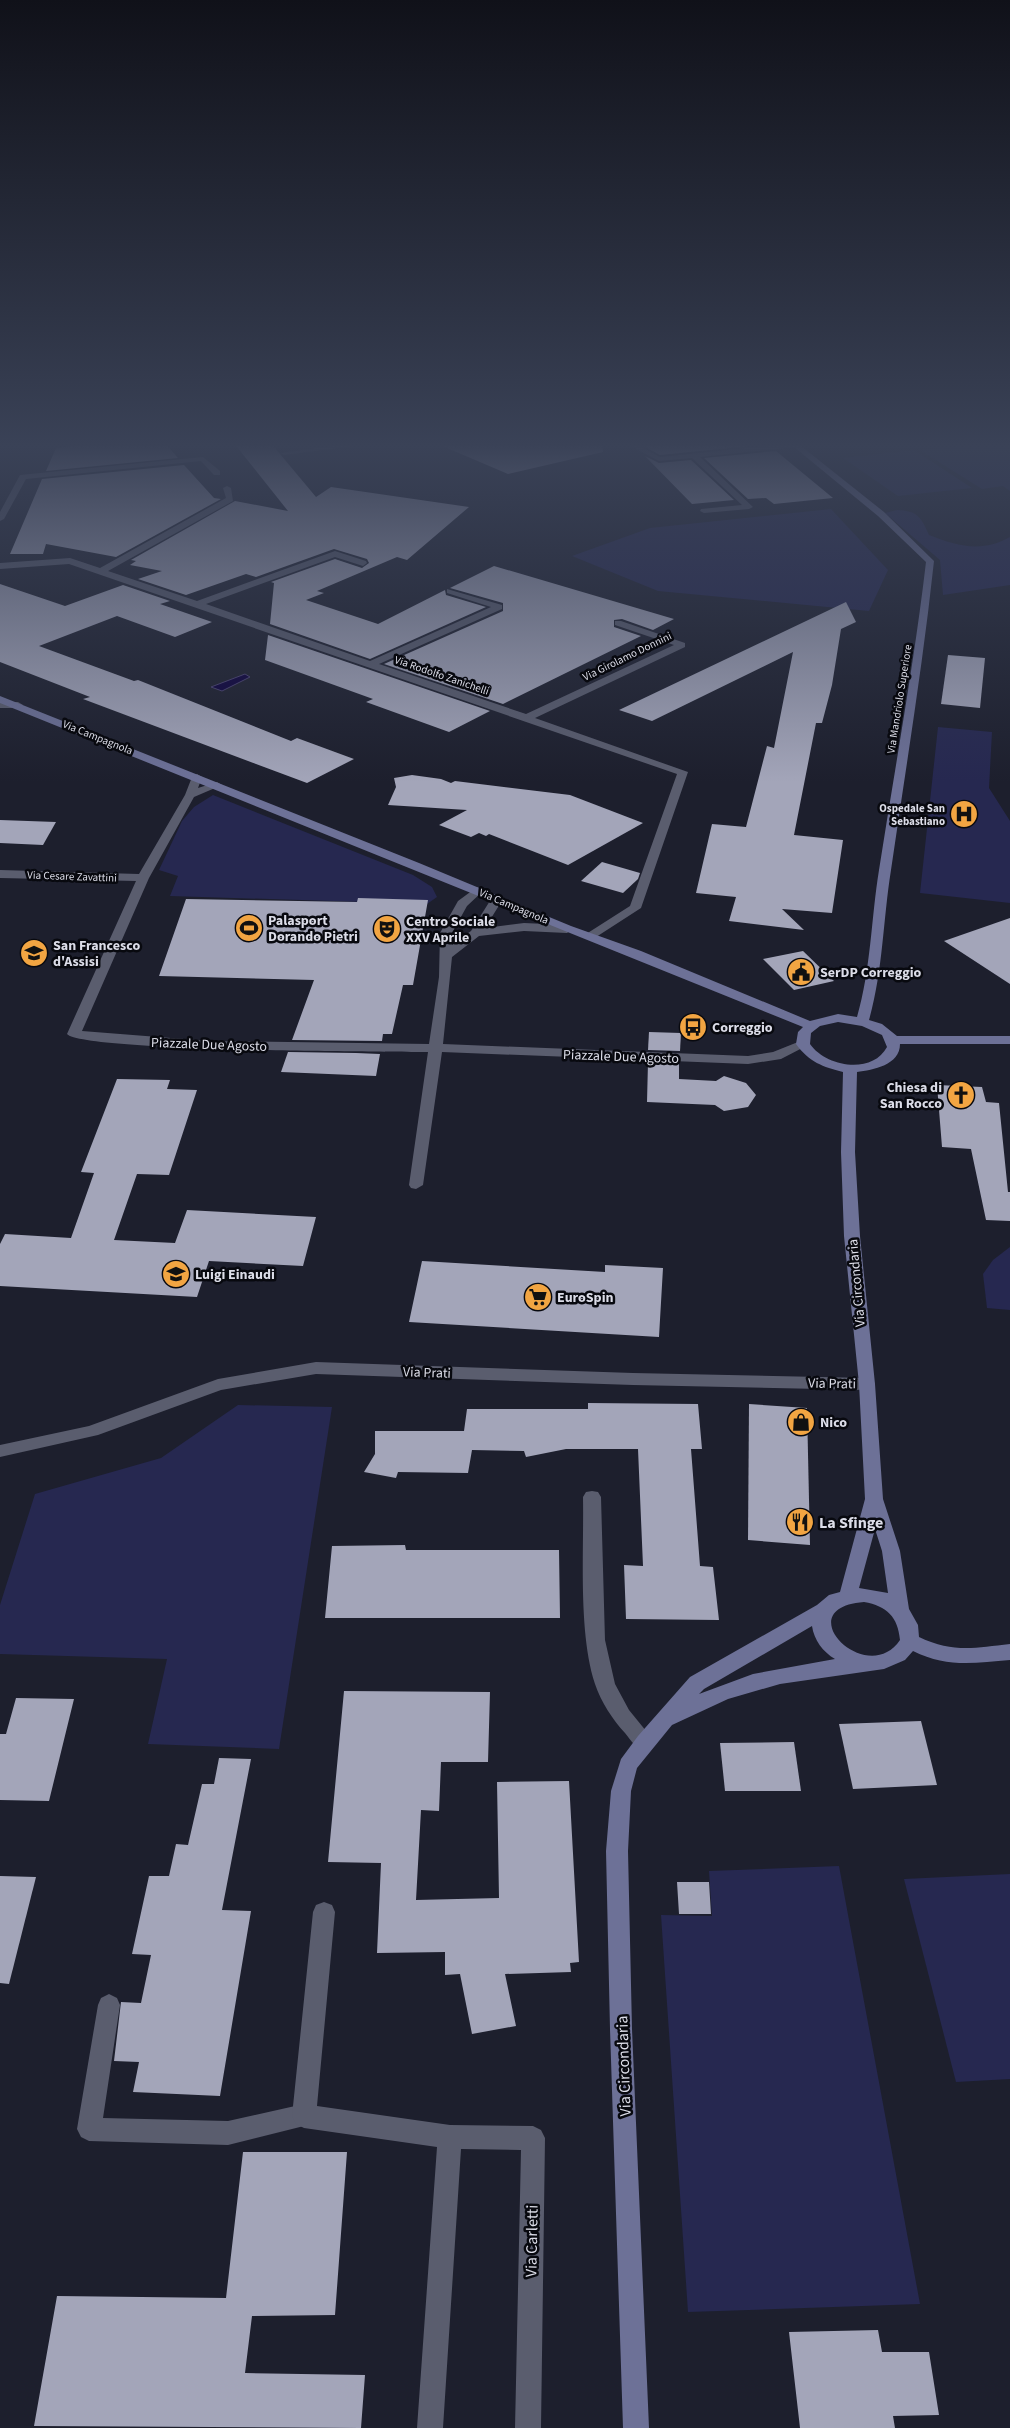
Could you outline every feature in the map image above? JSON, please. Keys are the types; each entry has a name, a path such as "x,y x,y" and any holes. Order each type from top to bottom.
{"main road":[{"name":"Via Mandriolo Superiore","path":"862,1021 868,1001 883,884 924,623 930,561 924,555"},
{"name":"Via Campagnola","path":"0,699 197,776 567,929 589,936 811,1026"},
{"path":"838,1018 862,1021 878,1027 892,1040 893,1049 885,1060 864,1067 850,1067 820,1060 809,1053 803,1044 804,1034 811,1026 823,1021 838,1018"},
{"path":"892,1040 1010,1040"},
{"name":"Via Circondaria","path":"666,1719 739,1686 862,1662 888,1661 899,1655 910,1641 908,1622 900,1610 891,1551 874,1499 849,1193 850,1067"},
{"name":"Via Circondaria","path":"636,2428 621,2029 617,1851 621,1791 628,1766 645,1742 697,1683 824,1610 837,1599 848,1595 874,1499"},
{"path":"848,1595 873,1595 900,1610"},
{"name":"Via Circondaria","path":"824,1610 821,1619 826,1640 841,1654 862,1662"},
{"path":"910,1641 937,1654 966,1656 1010,1652"}],"street":[{"path":"101,570 128,555"},
{"path":"198,604 331,555"},
{"path":"339,555 363,563"},
{"name":"Via Rodolfo Zanichelli","path":"0,566 70,561 101,570 683,772 635,908 589,936"},
{"path":"371,664 499,607 450,591"},
{"name":"Via Girolamo Donnini","path":"526,718 682,645 618,623"},
{"path":"0,706 18,705"},
{"path":"143,878 190,795 197,776"},
{"path":"190,795 217,785"},
{"name":"Via Cesare Zavattini","path":"0,874 143,878"},
{"name":"Piazzale Due Agosto","path":"143,878 74,1034 128,1041 346,1049 436,1048 748,1060 776,1056 803,1044"},
{"path":"416,1185 436,1048 446,955 446,933 462,904 477,891"},
{"path":"446,955 476,933 497,899"},
{"path":"476,933 524,927 567,929"},
{"name":"Via Prati","path":"0,1452 92,1431 218,1385 316,1368 633,1379 866,1384"},
{"path":"592,1497 596,1640 606,1685 622,1716 645,1742"},
{"path":"109,2005 89,2129 228,2133 304,2116 324,1912"},
{"name":"Via Carletti","path":"304,2116 450,2137 533,2138 528,2428"},
{"path":"430,2428 450,2137"}],"shaded area":[{"path":"874,555 888,570 869,611 658,591 572,556"},
{"path":"935,555 1010,555 1010,585 943,595 940,560"},
{"path":"245,674 250,677 222,691 211,687"},
{"path":"938,727 992,732 989,788 1010,821 1010,903 920,893"},
{"path":"213,795 413,875 432,887 437,897 427,904 170,896 178,876 159,870 182,821 194,807"},
{"path":"1010,1247 1010,1310 987,1308 983,1274 993,1260"},
{"path":"238,1405 332,1407 279,1749 148,1744 167,1659 0,1654 0,1605 35,1494 161,1458"},
{"path":"839,1866 920,2304 688,2312 661,1915 712,1916 709,1871"},
{"path":"1010,1874 1010,2079 956,2082 904,1879"}],"building":[{"path":"139,555 316,555 256,577 246,574 186,595 138,579 162,571 130,565 136,561 131,560"},
{"path":"355,555 412,555 407,560 397,557 317,591 324,593 306,600 378,624 445,590 446,595 486,607 370,659 270,624 274,583 271,582 335,559 362,568 369,563 367,559"},
{"path":"494,566 674,619 653,630 622,619 614,620 614,627 641,636 503,704 384,664 503,611 503,603 450,588"},
{"path":"0,584 65,606 123,585 170,601 160,604 212,622 175,637 117,616 39,646 134,681 138,680 291,741 297,738 354,759 307,783 83,699 90,697 0,662"},
{"path":"846,602 856,622 841,629 832,685 822,723 816,723 794,835 843,840 832,913 782,909 804,930 729,921 736,897 696,893 712,824 746,827 767,746 774,748 793,652 652,721 619,710"},
{"path":"268,635 490,711 449,732 366,702 373,699 265,660"},
{"path":"948,655 985,658 980,708 941,704"},
{"path":"412,775 441,779 451,783 455,781 570,795 643,823 568,865 489,834 486,836 479,833 471,837 439,825 467,810 388,805 396,787 394,778"},
{"path":"0,820 56,822 43,845 0,843"},
{"path":"602,862 640,873 638,879 623,893 581,881"},
{"path":"358,898 428,900 413,985 403,985 392,1034 383,1034 382,1041 292,1040 314,980 159,976 186,899 357,902"},
{"path":"1010,918 1010,984 944,941"},
{"path":"803,951 834,981 794,990 763,959"},
{"path":"649,1032 681,1033 680,1051 648,1050"},
{"path":"288,1052 380,1054 376,1076 281,1072"},
{"path":"648,1062 679,1063 679,1079 716,1081 724,1076 746,1083 756,1095 748,1107 724,1111 715,1105 647,1102"},
{"path":"117,1079 170,1080 167,1089 197,1090 169,1175 137,1174 114,1240 175,1243 187,1210 316,1217 303,1266 209,1261 197,1297 0,1286 0,1244 5,1234 71,1238 94,1173 81,1172"},
{"path":"937,1085 982,1087 986,1102 999,1103 1008,1192 1010,1192 1010,1221 986,1220 971,1149 942,1147"},
{"name":"EuroSpin","path":"422,1261 605,1272 605,1265 663,1268 659,1337 409,1322"},
{"path":"588,1403 698,1404 702,1449 691,1449 700,1566 713,1567 719,1620 626,1619 624,1565 643,1566 638,1449 566,1449 526,1457 524,1451 472,1450 468,1473 398,1472 396,1478 364,1472 375,1454 375,1431 464,1431 467,1409 588,1409"},
{"path":"749,1404 807,1408 810,1545 748,1540"},
{"path":"405,1545 406,1550 559,1550 560,1618 325,1618 332,1546"},
{"path":"344,1691 490,1692 488,1762 441,1762 439,1811 421,1810 416,1900 499,1898 497,1782 569,1781 579,1962 570,1963 571,1972 505,1974 516,2026 472,2034 460,1974 445,1975 445,1952 377,1953 381,1863 328,1862"},
{"path":"16,1698 74,1699 49,1801 0,1800 0,1734 6,1734"},
{"path":"921,1721 937,1785 853,1789 839,1724"},
{"path":"794,1742 801,1791 725,1791 720,1743"},
{"path":"219,1758 251,1759 222,1910 251,1911 220,2096 133,2092 139,2062 114,2061 121,2002 141,2003 151,1955 132,1954 149,1876 169,1876 176,1844 188,1845 202,1784 214,1784"},
{"path":"0,1876 36,1877 9,1984 0,1983"},
{"path":"677,1882 709,1882 711,1914 679,1914"},
{"path":"243,2152 347,2152 335,2315 252,2316 245,2373 365,2375 361,2428 34,2426 57,2296 226,2298"},
{"path":"878,2330 882,2352 929,2352 939,2415 893,2416 895,2428 800,2428 789,2332"}],"place":[{"name":"Ospedale San Sebastiano","path":"964,814"},
{"name":"Palasport Dorando Pietri","path":"249,928"},
{"name":"Centro Sociale XXV Aprile","path":"387,929"},
{"name":"San Francesco d'Assisi","path":"34,953"},
{"name":"SerDP Correggio","path":"801,972"},
{"name":"Correggio","path":"693,1027"},
{"name":"Chiesa di San Rocco","path":"961,1095"},
{"name":"Luigi Einaudi","path":"176,1274"},
{"name":"EuroSpin","path":"538,1297"},
{"name":"Nico","path":"801,1422"},
{"name":"La Sfinge","path":"800,1522"}]}
